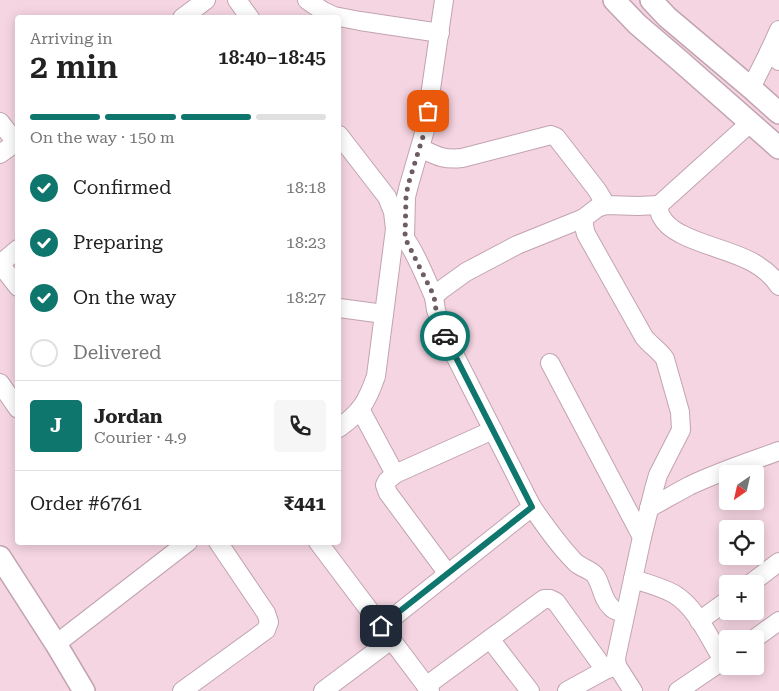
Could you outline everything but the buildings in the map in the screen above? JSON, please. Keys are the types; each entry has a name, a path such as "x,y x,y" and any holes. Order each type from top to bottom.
{"street":[{"path":"186,15 206,0"},
{"path":"237,0 248,15"},
{"path":"307,0 332,15"},
{"path":"341,426 360,409 369,395 376,376 384,314 408,185 425,130 444,0"},
{"path":"614,0 637,24 779,148"},
{"path":"651,0 666,18 779,113"},
{"path":"341,18 440,33"},
{"path":"751,88 774,57 779,30"},
{"path":"0,122 15,141"},
{"path":"434,296 466,272 517,245 584,218 597,208 606,205 659,205 750,123"},
{"path":"420,148 444,159 452,159 551,135 556,137 597,190 606,205"},
{"path":"341,138 387,197 400,234 434,296 436,310 445,336 532,507 567,554 578,565 596,576 611,607 625,614"},
{"path":"0,154 15,144"},
{"path":"659,205 660,216 672,229 700,244 739,256 759,266 779,286"},
{"path":"567,691 611,668 616,658 632,579 658,475 681,430 680,412 665,359 661,352 644,337 586,234 584,218"},
{"path":"15,252 0,264 15,282"},
{"path":"341,308 384,314"},
{"path":"550,363 642,537"},
{"path":"0,383 15,405"},
{"path":"360,409 395,474"},
{"path":"448,574 384,485 395,474 493,430"},
{"path":"649,508 710,477 779,451"},
{"path":"326,690 448,574 532,507"},
{"path":"56,644 184,545"},
{"path":"182,691 266,630 270,622 266,613 220,545"},
{"path":"320,545 428,689 490,639 544,600 550,599 556,602 632,691"},
{"path":"0,556 84,691"},
{"path":"762,575 779,562"},
{"path":"632,579 666,590 685,602 719,650"},
{"path":"699,621 719,607"},
{"path":"764,632 779,622"},
{"path":"490,639 530,691"},
{"path":"678,691 719,663"}],"way so far":[{"path":"428,111 425,130 408,185 405,238 434,296 436,310 445,336"}],"route":[{"path":"381,626 532,507 445,336"}]}
